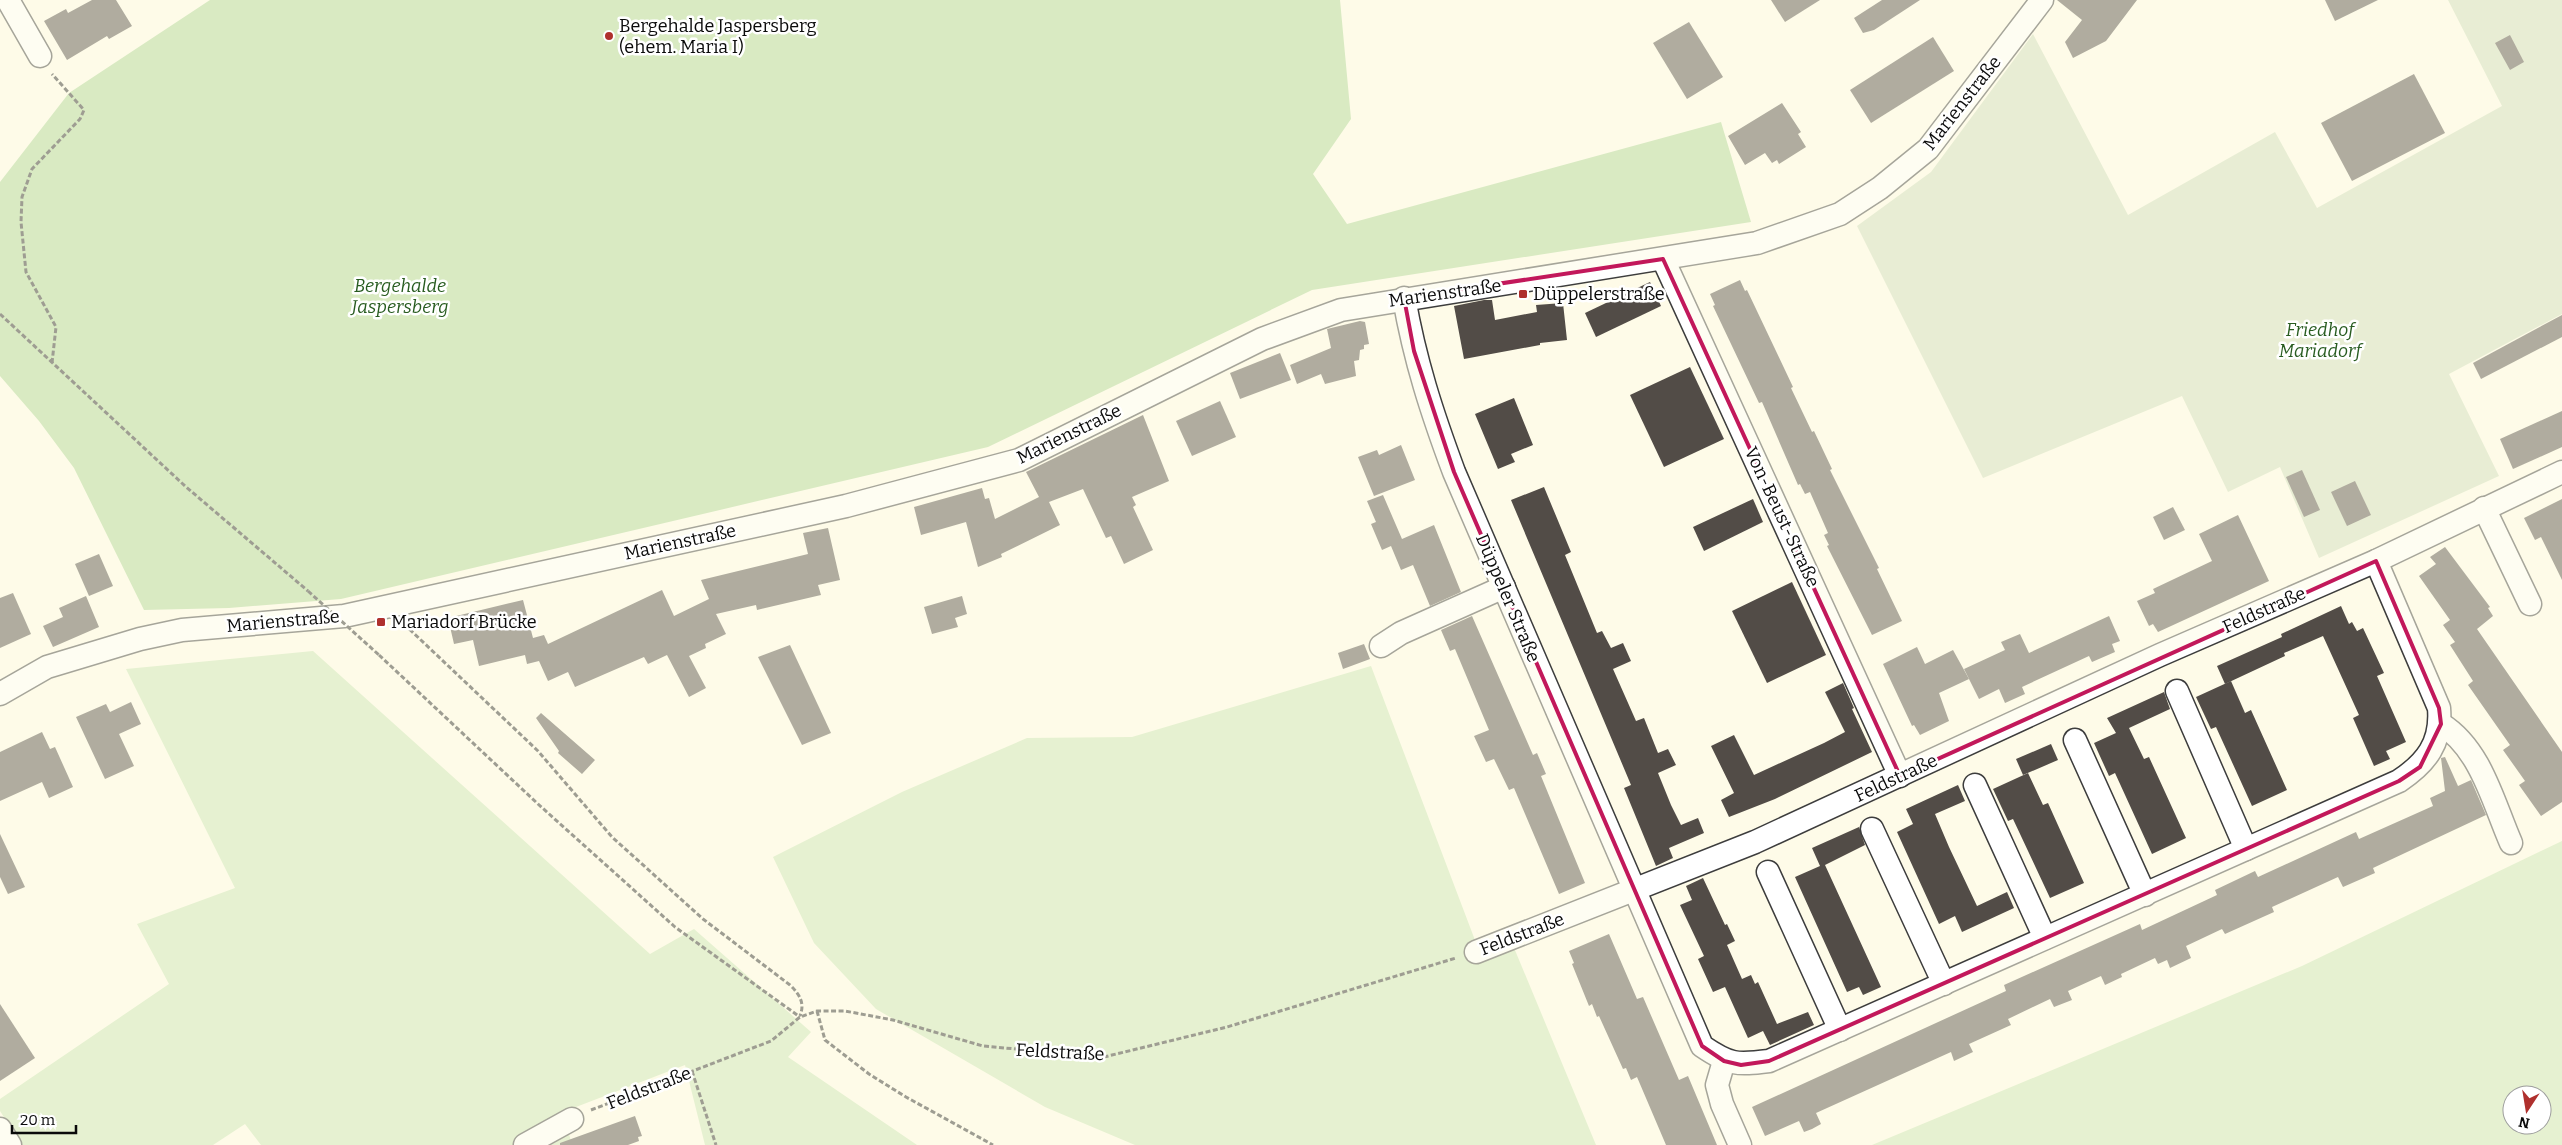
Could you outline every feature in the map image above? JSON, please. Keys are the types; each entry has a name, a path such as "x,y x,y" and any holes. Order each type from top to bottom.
{"street":[{"path":"8,0 40,56"},
{"name":"Marienstraße","path":"0,694 47,667 90,652 140,639 182,630 344,616 385,608 846,506 1019,460 1262,338 1341,310 1404,298 1757,243 1840,214 1880,188 1928,149 2042,0"},
{"name":"Von-Beust-Straße","path":"1663,259 1900,776"},
{"name":"Düppeler Straße","path":"1404,298 1414,351 1430,410 1454,472 1702,1046 1724,1061"},
{"name":"Feldstraße","path":"1476,952 1755,842 2160,655 2376,561 2562,472"},
{"path":"2484,508 2530,604"},
{"path":"1740,1145 1722,1104 1717,1086 1724,1061 1741,1065 1769,1061 2399,781 2420,767 2431,750 2441,724 2439,708 2376,561"},
{"path":"1381,646 1401,633 1504,588"},
{"path":"2178,691 2246,849"},
{"path":"2441,724 2453,732 2472,755 2511,843"},
{"path":"2075,740 2145,894"},
{"path":"1975,785 2045,938"},
{"path":"1872,829 1944,984"},
{"path":"1768,872 1840,1030"},
{"path":"525,1145 572,1119"},
{"path":"0,1129 10,1145"}],"path":[{"path":"40,56 56,80 84,110 80,119 32,169 22,197 21,222 26,272 56,327 52,364"},
{"path":"0,314 185,486 308,591 538,804 675,927 800,1017 803,1007 799,995 790,985 702,919 612,837 538,751 434,650 385,608"},
{"name":"Feldstraße","path":"572,1119 626,1095 771,1041 800,1017 817,1011 845,1011 894,1020 983,1046 1104,1057 1227,1027 1476,952"},
{"path":"817,1011 824,1040 869,1074 906,1097 993,1145"},
{"path":"692,1071 716,1145"}],"highlighted area":[{"path":"1663,259 1900,776 2376,561 2439,708 2441,724 2420,767 2399,781 1769,1061 1741,1065 1724,1061 1702,1046 1454,472 1414,351 1404,298"}],"green space":[{"name":"Bergehalde Jaspersberg","path":"210,0 1340,0 1351,119 1313,174 1347,224 1721,122 1751,222 1312,290 988,447 341,599 229,608 144,610 74,468 39,421 0,376 0,182 69,93"},
{"name":"Friedhof Mariadorf","path":"2448,0 2562,0 2562,314 2449,374 2499,476 2319,558 2280,467 2228,492 2182,396 1983,478 1857,226 1931,172 2033,34 2128,215 2275,132 2317,208 2502,106"},
{"path":"313,651 650,954 694,929 811,1032 788,1057 917,1145 705,1145 685,1065 563,1112 572,1145 261,1145 245,1124 213,1145 22,1145 0,1111 0,1099 169,984 137,924 235,888 126,669"},
{"path":"1371,666 1481,956 1512,943 1596,1145 1135,1145 1045,1107 876,1009 814,943 773,857 902,792 1027,738 1132,737"},
{"path":"2562,841 2562,1145 1872,1145 2302,966"}],"building":[{"path":"92,0 116,0 132,26 109,39 107,36 67,60 44,21 66,9 68,13"},
{"path":"1771,0 1820,0 1785,22"},
{"path":"1882,0 1920,0 1874,30 1863,33 1854,18"},
{"path":"2057,0 2137,0 2106,41 2073,58 2065,42 2082,20"},
{"path":"2325,0 2378,0 2335,21"},
{"path":"1689,22 1723,77 1687,99 1653,43"},
{"path":"2510,35 2524,62 2510,70 2495,43"},
{"path":"1933,37 1954,71 1871,123 1850,90"},
{"path":"2414,74 2445,133 2352,181 2321,123"},
{"path":"1782,103 1801,132 1798,134 1806,147 1779,164 1777,160 1772,163 1765,153 1745,165 1728,136"},
{"path":"1740,280 1745,291 1747,290 1793,387 1791,388 1812,432 1814,431 1832,469 1830,470 1879,568 1877,569 1902,621 1872,635 1827,546 1829,545 1824,535 1828,533 1810,492 1805,494 1800,484 1798,485 1762,402 1759,403 1713,306 1715,305 1710,294"},
{"path":"1650,282 1661,306 1596,337 1585,313"},
{"path":"1492,300 1495,320 1537,312 1536,305 1563,303 1567,340 1540,343 1540,345 1464,359 1454,306"},
{"path":"2562,315 2562,337 2481,379 2473,363"},
{"path":"1360,321 1365,322 1369,344 1364,345 1364,349 1360,350 1359,360 1354,361 1356,376 1325,384 1321,374 1297,384 1290,365 1331,348 1327,329"},
{"path":"1280,353 1291,380 1240,399 1230,373"},
{"path":"1690,367 1724,439 1664,467 1630,395"},
{"path":"1514,398 1533,445 1511,454 1515,462 1498,469 1475,414"},
{"path":"1220,401 1236,437 1192,456 1176,421"},
{"path":"2562,411 2562,447 2513,469 2500,439"},
{"path":"1143,415 1169,481 1132,497 1136,505 1133,507 1153,550 1124,564 1111,536 1106,538 1083,489 1049,502 1060,525 1001,554 1002,557 978,567 966,522 921,535 914,507 982,488 985,499 989,498 995,519 1039,497 1026,472"},
{"path":"1401,445 1415,480 1374,496 1358,457 1377,450 1379,455"},
{"path":"2302,470 2320,510 2304,517 2286,477"},
{"path":"2355,481 2371,515 2347,526 2331,492"},
{"path":"1544,487 1571,552 1565,555 1597,633 1602,631 1611,648 1623,643 1631,661 1613,669 1636,721 1644,718 1658,753 1668,749 1676,765 1658,773 1671,805 1681,825 1698,818 1704,833 1669,848 1673,858 1656,866 1624,788 1631,785 1511,500"},
{"path":"1383,495 1402,539 1434,525 1461,592 1430,606 1413,565 1401,570 1391,546 1382,550 1371,524 1376,522 1367,501"},
{"path":"1753,499 1763,522 1704,551 1693,527"},
{"path":"2562,499 2562,580 2541,537 2535,540 2524,518"},
{"path":"2173,507 2185,530 2164,540 2153,517"},
{"path":"2238,515 2269,581 2158,632 2153,624 2149,626 2137,601 2155,593 2153,589 2212,561 2199,534"},
{"path":"828,528 840,580 818,585 821,595 757,610 756,605 716,614 726,634 705,644 706,648 689,656 706,688 689,697 667,655 648,664 644,657 575,687 568,672 548,681 539,661 527,664 525,655 479,666 473,640 454,644 448,618 523,600 533,638 544,635 548,644 662,590 674,616 709,599 701,580 808,554 803,533"},
{"path":"2445,547 2490,607 2488,608 2493,616 2477,629 2562,752 2562,802 2541,816 2519,785 2525,781 2503,750 2510,745 2468,685 2473,681 2450,645 2455,642 2443,625 2450,620 2419,576 2436,564 2430,557"},
{"path":"99,554 113,586 89,596 75,564"},
{"path":"1792,582 1826,655 1767,683 1732,611"},
{"path":"13,593 31,634 0,648 0,598"},
{"path":"86,596 99,627 53,647 43,626 63,617 59,608"},
{"path":"962,596 967,614 955,618 958,627 932,634 924,607"},
{"path":"2341,606 2349,624 2352,622 2357,631 2363,628 2384,673 2377,676 2406,742 2386,751 2390,759 2374,766 2353,718 2359,715 2323,636 2284,653 2285,656 2225,684 2217,666 2282,637 2281,634"},
{"path":"1472,616 1533,755 1537,753 1546,774 1541,776 1585,883 1559,894 1514,788 1509,790 1494,759 1486,762 1474,736 1489,730 1455,649 1450,651 1441,630"},
{"path":"2109,616 2120,641 2112,644 2115,652 2092,662 2089,656 2022,687 2025,694 2005,703 1999,689 1979,699 1964,669 2005,650 2001,642 2020,634 2029,653"},
{"path":"1364,644 1370,659 1343,669 1338,653"},
{"path":"790,645 831,733 802,745 758,657"},
{"path":"1917,647 1925,664 1953,650 1969,679 1939,693 1949,721 1920,735 1914,725 1912,726 1883,664"},
{"path":"2231,681 2245,713 2251,710 2287,790 2252,806 2216,727 2211,729 2196,697"},
{"path":"1843,683 1854,708 1852,709 1872,752 1775,799 1729,817 1721,800 1734,793 1711,746 1734,735 1754,775 1824,743 1845,732 1825,692"},
{"path":"2164,692 2170,709 2129,728 2144,759 2149,757 2186,838 2152,854 2115,773 2109,776 2094,743 2116,733 2107,718"},
{"path":"131,702 141,724 119,734 134,766 105,779 76,717 106,704 110,712"},
{"path":"541,713 595,760 582,774 558,753 559,751 536,718"},
{"path":"42,732 50,749 55,747 73,787 49,798 42,782 0,801 0,752"},
{"path":"2051,744 2058,760 2023,775 2016,759"},
{"path":"2445,757 2458,786 2471,780 2486,815 2373,868 2375,873 2343,887 2338,877 2272,907 2274,912 2225,934 2222,929 2186,946 2191,958 2170,968 2167,960 2158,964 2155,958 2121,974 2122,977 2105,985 2101,976 2068,991 2072,1000 2054,1007 2050,999 2008,1019 2011,1025 1969,1044 1973,1052 1954,1061 1951,1052 1816,1113 1821,1124 1812,1129 1804,1132 1799,1121 1765,1136 1752,1107 2006,991 2004,985 2140,924 2142,930 2217,895 2215,890 2255,871 2258,877 2356,832 2359,839 2433,806 2430,798 2445,791 2441,758"},
{"path":"2028,773 2043,805 2048,803 2084,883 2050,898 2013,819 2008,821 1993,789"},
{"path":"1958,785 1965,801 1935,814 1949,847 1977,906 2007,892 2014,908 1962,932 1955,916 1939,924 1897,832 1913,824 1906,809"},
{"path":"1859,827 1865,845 1825,865 1881,987 1863,995 1859,987 1847,992 1795,877 1820,866 1812,848"},
{"path":"0,834 25,887 8,894 0,877"},
{"path":"1703,878 1725,925 1727,924 1735,941 1727,945 1742,979 1751,975 1755,984 1758,982 1777,1024 1808,1012 1814,1025 1770,1045 1763,1031 1748,1038 1725,987 1713,992 1698,959 1704,956 1680,905 1692,900 1686,886"},
{"path":"1609,934 1637,999 1643,997 1679,1080 1688,1076 1717,1145 1666,1145 1637,1077 1631,1080 1626,1068 1623,1069 1599,1016 1597,1017 1592,1004 1589,1006 1572,964 1574,963 1569,951"},
{"path":"0,1004 35,1058 0,1081"},
{"path":"635,1116 642,1136 638,1137 639,1141 628,1145 560,1145 560,1143"}],"place":[{"name":"Bergehalde Jaspersberg (ehem. Maria I)","path":"609,36"},
{"name":"Düppelerstraße","path":"1523,294"},
{"name":"Mariadorf Brücke","path":"381,622"}]}
